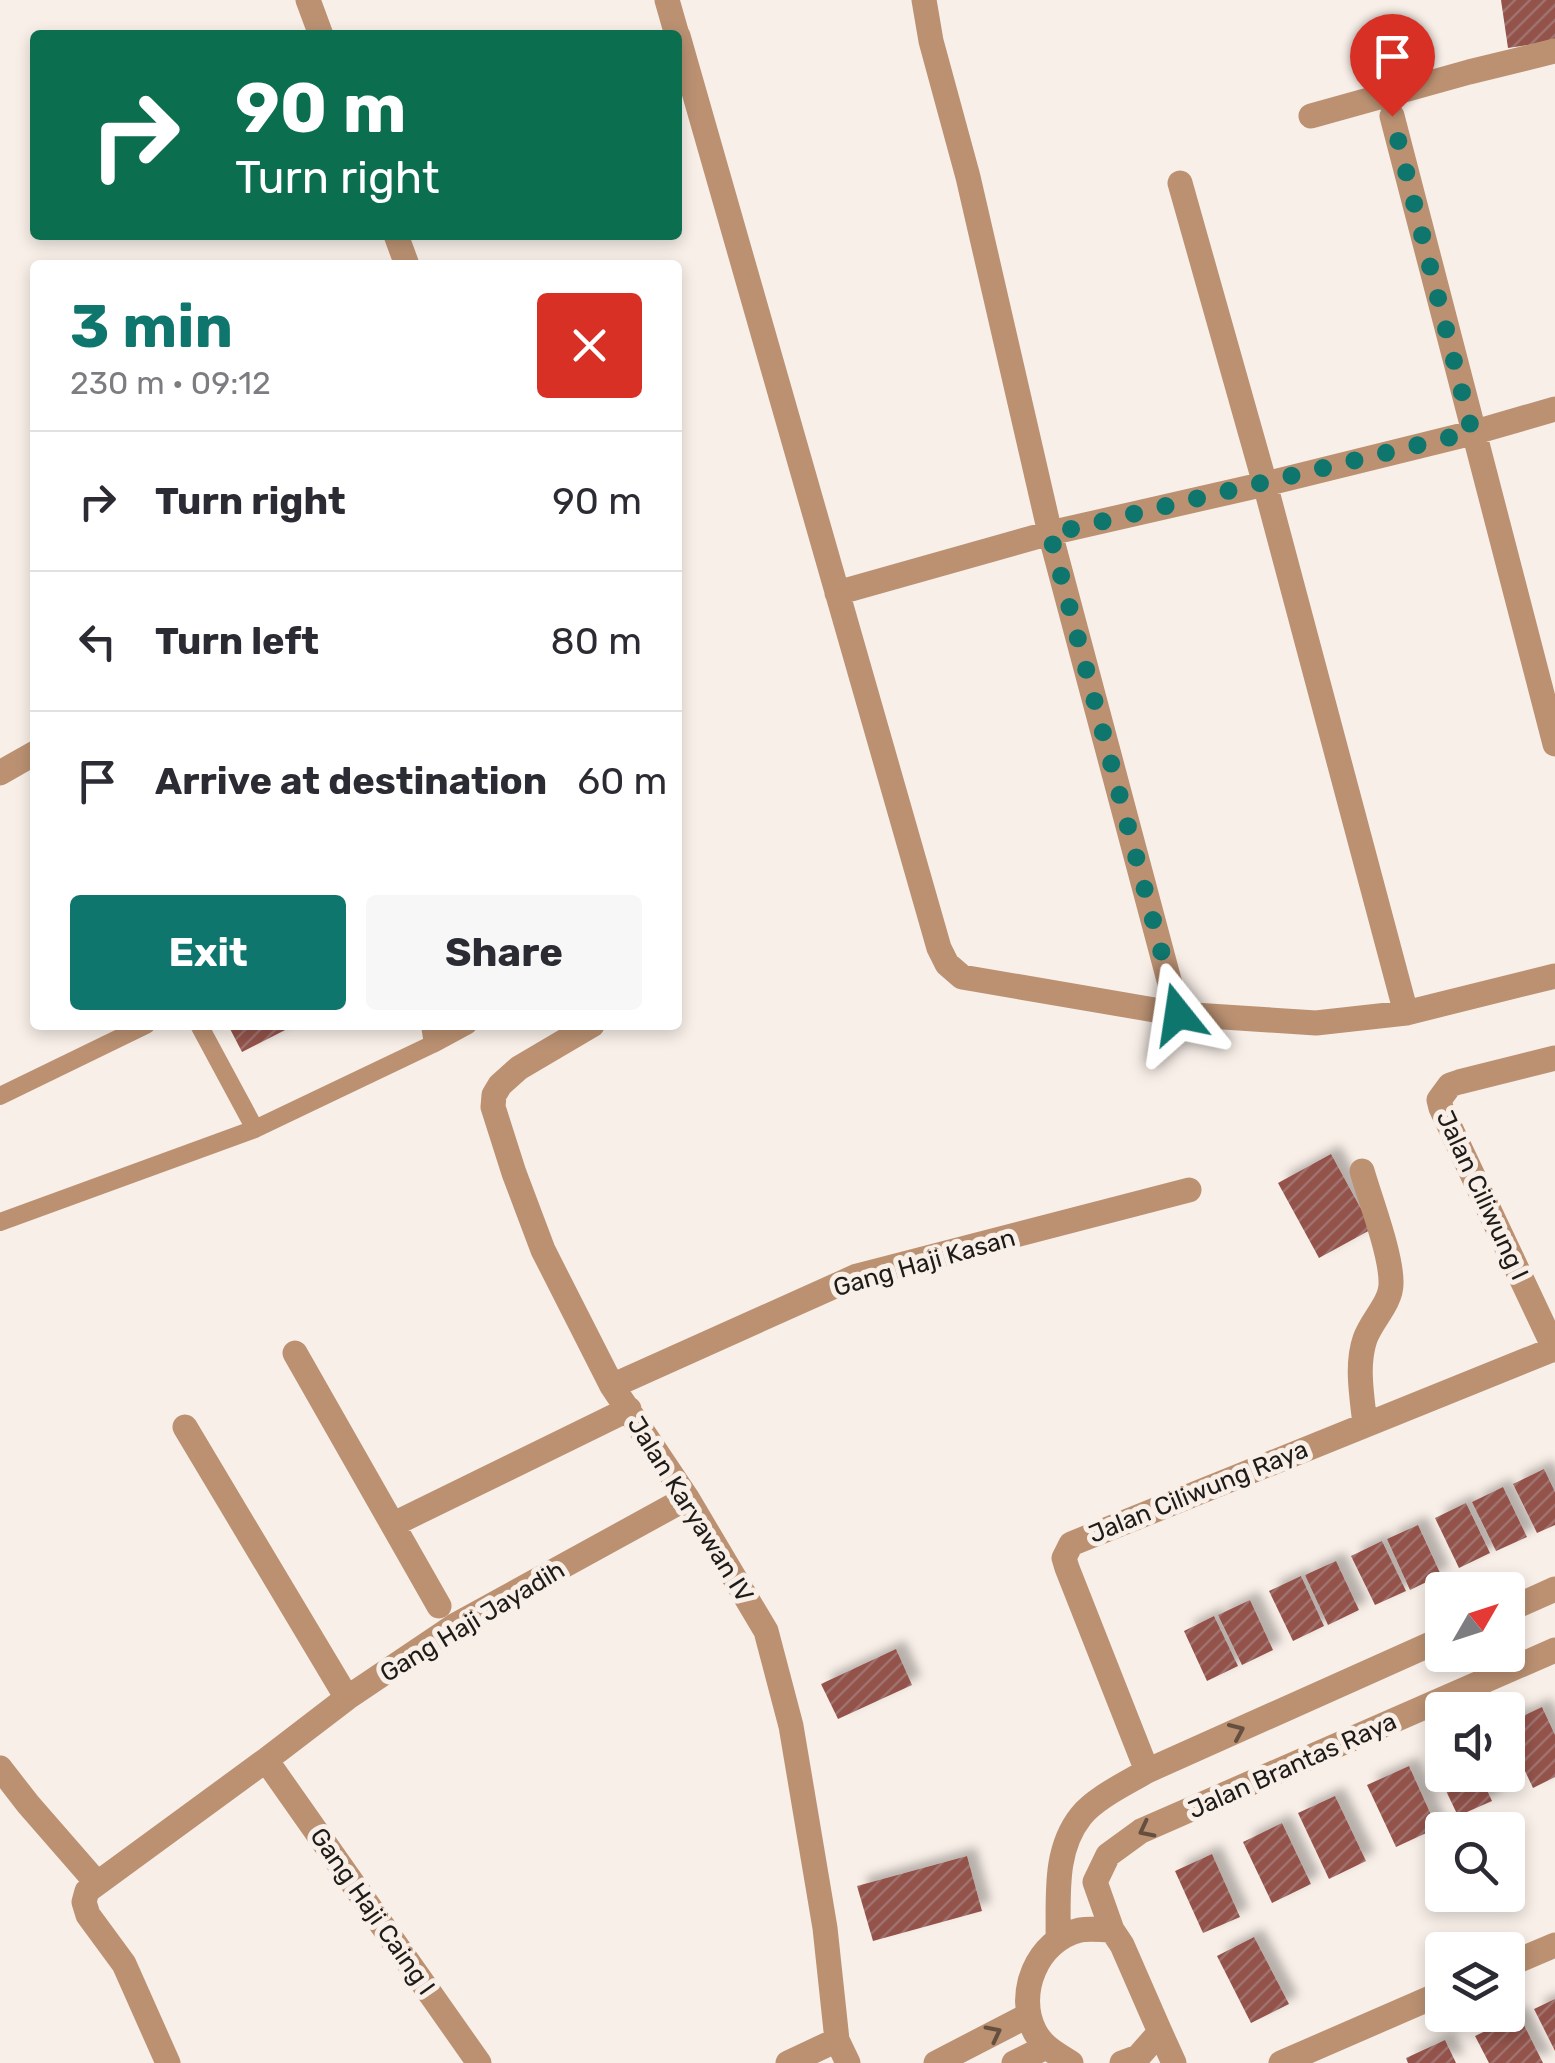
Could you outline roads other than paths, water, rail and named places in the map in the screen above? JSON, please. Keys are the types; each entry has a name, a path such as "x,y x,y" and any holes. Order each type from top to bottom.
{"street":[{"path":"308,0 319,30"},
{"path":"667,0 676,30"},
{"path":"924,0 1050,534 1178,1014"},
{"path":"1311,116 1555,51"},
{"path":"682,53 939,948 947,964 962,977 1178,1014 1316,1022 1406,1013 1555,976"},
{"path":"1392,116 1555,744"},
{"path":"1180,183 1406,1013"},
{"path":"836,593 1050,534 1555,410"},
{"path":"0,773 30,756"},
{"name":"Jalan Karyawan IV","path":"584,1030 519,1068 500,1084 493,1107 543,1250 612,1386 687,1498 766,1631 792,1726 842,2052"},
{"name":"Jalan Ciliwung I","path":"1555,1058 1459,1082 1444,1092 1440,1100 1555,1350"},
{"path":"1362,1171 1392,1283 1363,1344 1361,1388 1365,1424"},
{"name":"Gang Haji Kasan","path":"612,1386 858,1276 1190,1190"},
{"name":"Jalan Ciliwung Raya","path":"1148,1772 1067,1568 1066,1549 1077,1540 1555,1350"},
{"path":"295,1353 439,1606"},
{"path":"394,1524 629,1409"},
{"path":"185,1427 347,1698"},
{"name":"Gang Haji Jayadih","path":"96,1882 347,1698 454,1626 687,1498"},
{"path":"1525,1602 1555,1588"},
{"path":"1058,1940 1059,1873 1064,1844 1082,1814 1148,1772 1425,1647"},
{"name":"Jalan Brantas Raya","path":"1174,2063 1112,1930 1095,1882 1108,1854 1141,1831 1555,1650"},
{"name":"Gang Haji Caing I","path":"266,1760 479,2063"},
{"path":"0,1768 96,1882 86,1891 88,1915 124,1964 168,2063"},
{"path":"1070,2063 1046,2047 1035,2032 1029,2016 1028,1987 1038,1960 1058,1940 1081,1930 1112,1930"},
{"path":"1525,1958 1555,1945"},
{"path":"1281,2063 1425,2001"},
{"path":"936,2063 1029,2016"},
{"path":"1122,2063 1138,2057 1160,2032"},
{"path":"1014,2063 1046,2047"},
{"path":"788,2063 842,2052"}],"lane":[{"path":"0,1096 136,1030"},
{"path":"201,1030 255,1129"},
{"path":"0,1222 255,1129 431,1034"}]}
